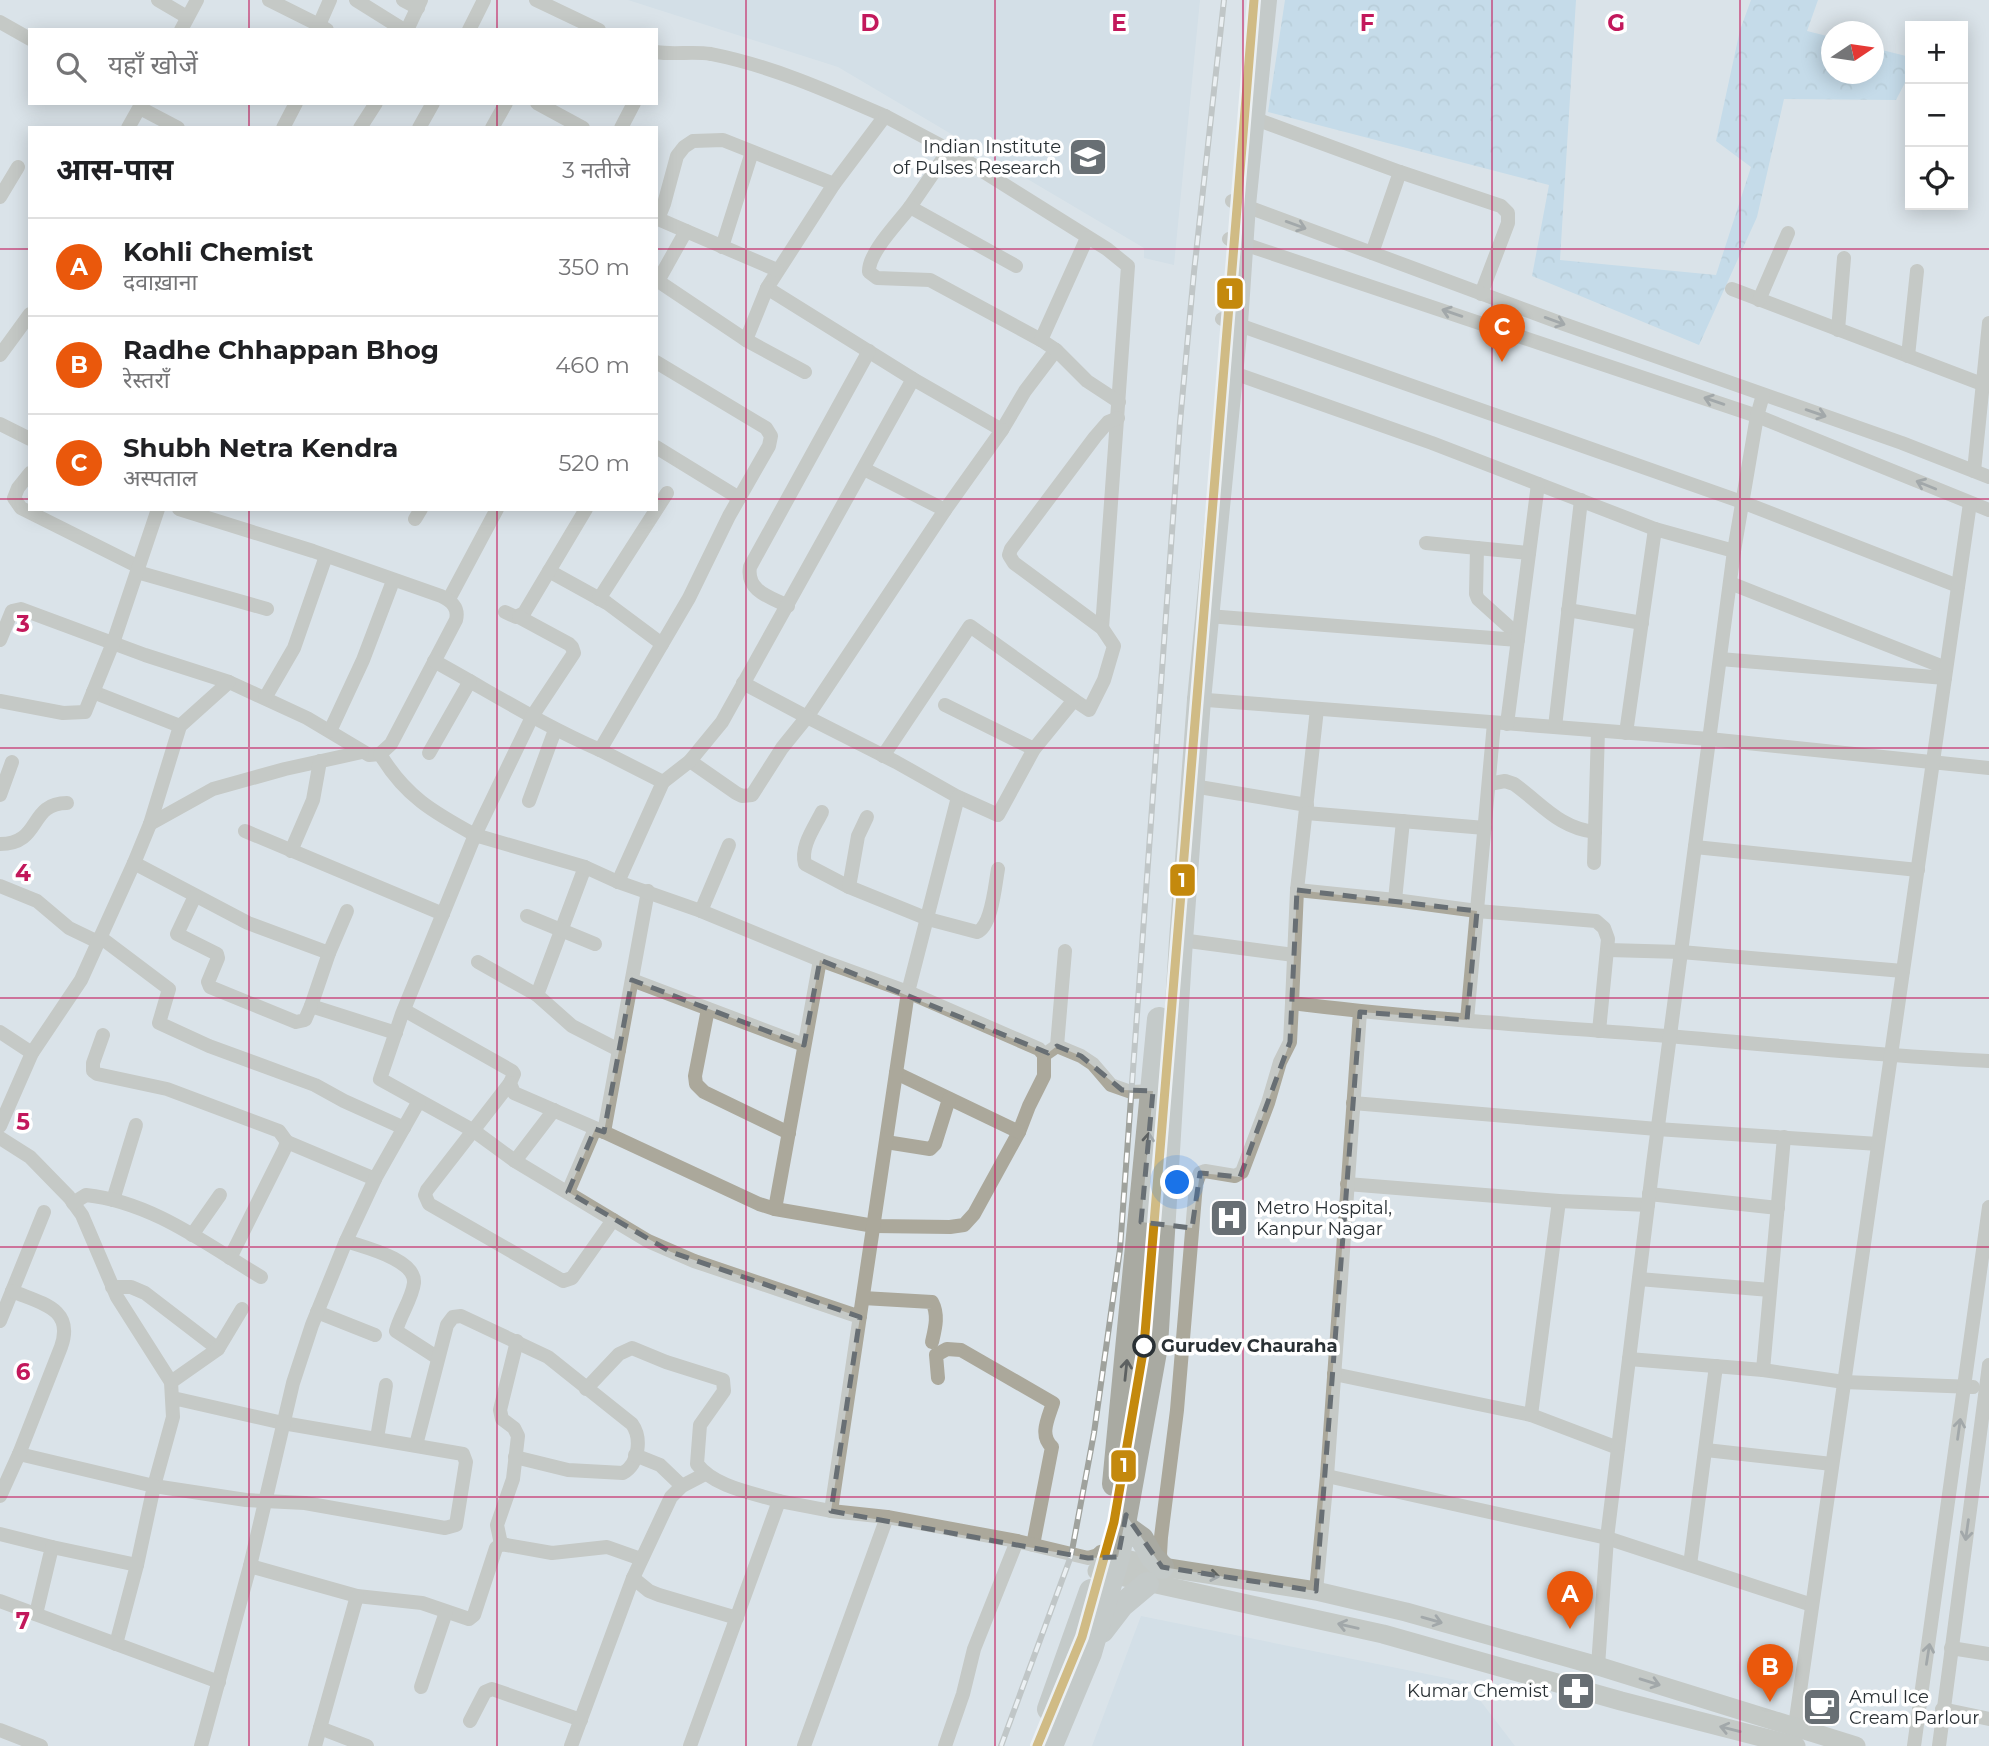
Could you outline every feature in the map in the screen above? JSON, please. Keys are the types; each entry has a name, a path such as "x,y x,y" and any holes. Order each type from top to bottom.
{"highway":[{"path":"1034,1746 1104,1563 1124,1526 1156,1346 1152,1224 1153,1091 1194,699 1229,322 1249,0"},
{"path":"1238,203 1253,118 1265,0"},
{"path":"1090,1653 1152,1224 1181,940 1193,786 1194,699 1208,616 1231,372 1229,322"},
{"path":"1051,1746 1090,1653 1114,1614 1154,1576 1152,1557 1142,1539 1124,1526"}],"main road":[{"path":"1104,1563 1383,1634 1621,1701 1856,1746"},
{"path":"1154,1576 1316,1591 1406,1612 1598,1666 1796,1736"}],"street":[{"path":"158,0 184,23 197,0"},
{"path":"269,0 321,28 330,0"},
{"path":"356,0 403,28"},
{"path":"403,0 419,4 407,28"},
{"path":"470,28 484,0"},
{"path":"536,0 595,28"},
{"path":"0,22 28,38"},
{"path":"658,52 683,55 706,53 784,73 885,116 949,150 1031,200 1107,249 1128,266 1101,628"},
{"path":"129,126 141,105 175,126"},
{"path":"283,126 295,105"},
{"path":"361,126 375,105"},
{"path":"420,126 431,105"},
{"path":"493,126 505,105"},
{"path":"541,105 579,126"},
{"path":"622,126 633,105"},
{"path":"746,340 777,270 834,184 885,116"},
{"path":"1253,118 1501,206 1508,213 1508,223 1481,294"},
{"path":"658,216 677,156 693,141 723,140 834,184"},
{"path":"949,150 873,256 869,272 877,278 930,279 1041,340 1056,350 1087,381 1119,402"},
{"path":"722,247 752,152"},
{"path":"0,197 18,167"},
{"path":"1372,253 1401,172"},
{"path":"1238,203 1481,294 1989,477"},
{"path":"910,207 1016,267"},
{"path":"658,218 777,270"},
{"path":"658,278 685,231"},
{"path":"1759,300 1788,233"},
{"path":"1041,340 1087,238"},
{"path":"1235,241 1757,416 1989,510"},
{"path":"1838,330 1844,258"},
{"path":"1908,356 1917,271"},
{"path":"658,281 746,340 805,372"},
{"path":"767,288 913,379 1002,430"},
{"path":"1732,289 1982,384"},
{"path":"0,355 28,317"},
{"path":"1229,322 1742,502 1958,586"},
{"path":"1974,471 1989,323"},
{"path":"690,761 736,793 752,796 782,748 807,717 945,510 1002,430 1025,391 1056,350"},
{"path":"788,606 754,588 749,576 750,567 870,351"},
{"path":"600,750 689,598 739,498 769,446 771,436 769,432 658,363"},
{"path":"1231,372 1432,443 1655,529 1734,551"},
{"path":"618,882 663,782 690,761 722,722 913,379"},
{"path":"1598,1666 1607,1538 1657,1129 1734,551 1763,395"},
{"path":"883,756 970,626 1089,710 1104,680 1114,646 1101,628 1014,564 1009,555 1095,437 1108,422 1118,418"},
{"path":"0,424 28,438"},
{"path":"658,448 739,498"},
{"path":"864,468 945,510"},
{"path":"28,476 15,493 14,498 20,508 138,569 267,609"},
{"path":"1467,1020 1489,784 1518,638 1538,484"},
{"path":"658,508 667,494"},
{"path":"1555,727 1581,500"},
{"path":"1796,1736 1812,1605 1970,503"},
{"path":"0,701 80,714 88,707 113,643 157,511"},
{"path":"449,599 496,511"},
{"path":"585,511 524,613 512,615 569,644 574,650 533,715 475,835 404,1010 380,1079 474,1131 516,1161 612,1220 671,1252 860,1317"},
{"path":"599,599 656,511"},
{"path":"0,640 12,611 18,608 229,682 330,731 362,752 380,754 391,744 457,617 456,608 449,599 204,513"},
{"path":"1626,733 1655,529"},
{"path":"1426,543 1529,553"},
{"path":"1477,548 1478,599 1518,638"},
{"path":"265,698 294,648 326,556"},
{"path":"550,570 599,599 662,644"},
{"path":"330,731 363,660 393,580"},
{"path":"1730,583 1946,673"},
{"path":"1568,610 1642,623"},
{"path":"1208,616 1518,638"},
{"path":"1720,659 1946,673"},
{"path":"434,661 533,715 555,730 663,782"},
{"path":"429,753 470,681"},
{"path":"0,1126 32,1053 81,980 134,863 150,824 180,726 229,682"},
{"path":"743,683 958,797 998,815 1034,749 1074,701"},
{"path":"93,692 180,726"},
{"path":"1194,699 1709,740 1989,768"},
{"path":"945,705 1034,749"},
{"path":"1154,1576 1160,1554 1177,1410 1196,1184 1200,1174 1205,1171 1235,1177 1242,1172 1280,1062 1290,1042 1297,890 1317,709"},
{"path":"529,801 555,730"},
{"path":"1594,863 1598,731"},
{"path":"150,824 213,789 362,752"},
{"path":"380,754 392,775 414,797 429,809 475,835 585,867 618,882 701,911 820,960 908,992 1039,1049 1044,1055 1044,1076 1020,1132 974,1214 964,1225 950,1227 874,1226 759,1204 514,1093 510,1083"},
{"path":"291,851 309,814 317,788 320,761"},
{"path":"0,795 12,762"},
{"path":"1489,784 1504,781 1514,784 1566,825 1595,832"},
{"path":"1193,786 1306,809 1485,828"},
{"path":"831,1511 908,992 958,797"},
{"path":"0,844 13,843 24,837 32,830 40,813 57,804 67,803"},
{"path":"822,812 805,849 805,864 849,887 928,919 971,932 982,930 988,923 998,869"},
{"path":"849,887 858,836 867,817"},
{"path":"1395,900 1403,821"},
{"path":"245,831 443,914"},
{"path":"701,911 729,845"},
{"path":"1695,847 1918,870"},
{"path":"134,863 267,932 329,953"},
{"path":"537,995 585,867"},
{"path":"0,886 37,901 69,928 99,939 169,989 159,1023 209,1046 314,1085 404,1128"},
{"path":"1297,890 1477,911 1595,921 1604,928 1608,950 1599,1031"},
{"path":"568,1192 599,1131 619,1050 648,891"},
{"path":"195,896 177,934 218,956 208,982 210,987 296,1022 305,1020 346,911"},
{"path":"527,916 596,944"},
{"path":"1181,940 1294,955"},
{"path":"1608,950 1681,952 1903,971"},
{"path":"1058,1046 1065,951"},
{"path":"775,1209 820,960"},
{"path":"478,962 537,995 572,1026 619,1050"},
{"path":"632,980 804,1045"},
{"path":"1292,1003 1360,1012 1670,1036 1891,1057 1989,1061"},
{"path":"311,1006 396,1033"},
{"path":"708,1009 695,1076 696,1084 704,1091 789,1133"},
{"path":"404,1010 509,1068 514,1074 510,1083 427,1190 426,1199 434,1207 566,1281 572,1278 612,1220"},
{"path":"1316,1591 1327,1476 1360,1012"},
{"path":"0,1032 32,1053"},
{"path":"103,1035 92,1068 97,1074 167,1089 279,1131 287,1142 375,1179"},
{"path":"1058,1046 1093,1064 1111,1085 1131,1091 1153,1091"},
{"path":"1044,1055 1058,1046"},
{"path":"896,1073 1020,1132"},
{"path":"886,1142 930,1149 935,1144 949,1099"},
{"path":"201,1746 250,1566 293,1383 317,1312 346,1241 375,1179 419,1101"},
{"path":"1353,1103 1657,1129 1878,1144"},
{"path":"516,1161 554,1110"},
{"path":"113,1200 136,1125"},
{"path":"1763,1370 1784,1137"},
{"path":"0,1138 30,1157 74,1203 82,1215 112,1287 171,1382 173,1417 116,1644"},
{"path":"230,1258 287,1142"},
{"path":"1347,1184 1559,1200 1648,1200 1778,1209"},
{"path":"74,1203 86,1195 113,1200 160,1217 261,1277"},
{"path":"192,1235 220,1195"},
{"path":"1531,1415 1559,1200"},
{"path":"1914,1746 1989,1207"},
{"path":"0,1321 44,1212"},
{"path":"1152,1224 1192,1228"},
{"path":"346,1241 384,1254 410,1271 414,1283 396,1331 438,1358"},
{"path":"1639,1279 1770,1290"},
{"path":"112,1287 126,1286 145,1293 218,1349"},
{"path":"0,1496 64,1340 65,1326 54,1309 12,1291"},
{"path":"863,1298 932,1303 936,1310 932,1342"},
{"path":"171,1382 218,1349 242,1309"},
{"path":"317,1312 375,1335"},
{"path":"416,1445 447,1325 457,1316 467,1318 548,1357 632,1424 639,1437 639,1446 628,1471 620,1474 569,1470 515,1457"},
{"path":"501,1544 497,1525 513,1479 517,1432 502,1419 500,1410 517,1341"},
{"path":"586,1389 620,1354 632,1348 723,1380 724,1391 708,1412 698,1432 697,1465 705,1474 728,1485 779,1501 831,1511 887,1517 1017,1541 1104,1563"},
{"path":"938,1378 936,1355 947,1349 961,1350 1053,1403 1044,1434 1046,1442 1052,1447 1033,1545"},
{"path":"1629,1359 1763,1370 1844,1382 1986,1388"},
{"path":"1939,1746 1989,1365"},
{"path":"1690,1565 1716,1366"},
{"path":"1334,1374 1531,1415 1618,1448"},
{"path":"377,1438 386,1385"},
{"path":"19,1454 154,1486 265,1501 304,1503 445,1528 453,1528 457,1521 466,1458 459,1452 283,1423 173,1398"},
{"path":"1706,1450 1832,1464"},
{"path":"635,1455 660,1465 682,1486"},
{"path":"571,1746 633,1578 671,1497 682,1486 705,1474"},
{"path":"1327,1476 1607,1538 1812,1605"},
{"path":"690,1746 779,1501"},
{"path":"804,1746 887,1517"},
{"path":"0,1534 137,1565"},
{"path":"945,1746 963,1694 974,1649 1017,1541"},
{"path":"250,1566 357,1596 408,1601 464,1618 473,1617 496,1548 501,1544 552,1553 607,1547 641,1559"},
{"path":"36,1614 52,1547"},
{"path":"633,1578 649,1591 659,1595 737,1618"},
{"path":"315,1746 357,1596"},
{"path":"0,1601 219,1682"},
{"path":"421,1687 446,1612"},
{"path":"1951,1648 1989,1654"},
{"path":"470,1721 485,1692 492,1689 580,1720"},
{"path":"1942,1709 1989,1719"},
{"path":"320,1728 367,1746"},
{"path":"0,1730 41,1746"}],"highlighted area":[{"path":"1297,890 1477,911 1467,1020 1360,1012 1316,1591 1162,1567 1126,1515 1118,1557 1088,1558 831,1511 860,1317 671,1252 568,1192 595,1129 604,1132 632,980 804,1045 820,960 1048,1053 1057,1046 1081,1056 1122,1090 1153,1091 1141,1222 1192,1228 1200,1173 1240,1177 1290,1042"}],"shaded area":[{"name":"Indian Institute of Pulses Research","path":"628,0 1200,0 1174,265 1144,258 1144,248 838,67"},
{"path":"1141,1616 1466,1682 1515,1746 1092,1746"}],"green space":[{"path":"1285,0 1576,0 1560,260 1716,275 1751,167 1716,141 1740,30 1751,0 1818,0 1807,31 1821,34 1821,84 1884,84 1884,50 1905,56 1905,83 1896,100 1784,99 1757,217 1699,345 1532,276 1549,185 1268,112"}],"railway":[{"path":"1001,1746 1071,1556 1094,1433 1120,1249 1180,422 1224,0"}],"transit line":[{"name":"1","path":"1037,1746 1082,1637 1114,1522 1144,1346 1254,0"}],"place":[{"name":"Indian Institute of Pulses Research","path":"1088,157"},
{"name":"Shubh Netra Kendra","path":"1502,362"},
{"name":"Metro Hospital, Kanpur Nagar","path":"1229,1218"},
{"name":"Gurudev Chauraha","path":"1144,1346"},
{"name":"Kohli Chemist","path":"1570,1629"},
{"name":"Kumar Chemist","path":"1576,1691"},
{"name":"Radhe Chhappan Bhog","path":"1770,1702"},
{"name":"Amul Ice Cream Parlour","path":"1822,1707"}]}
